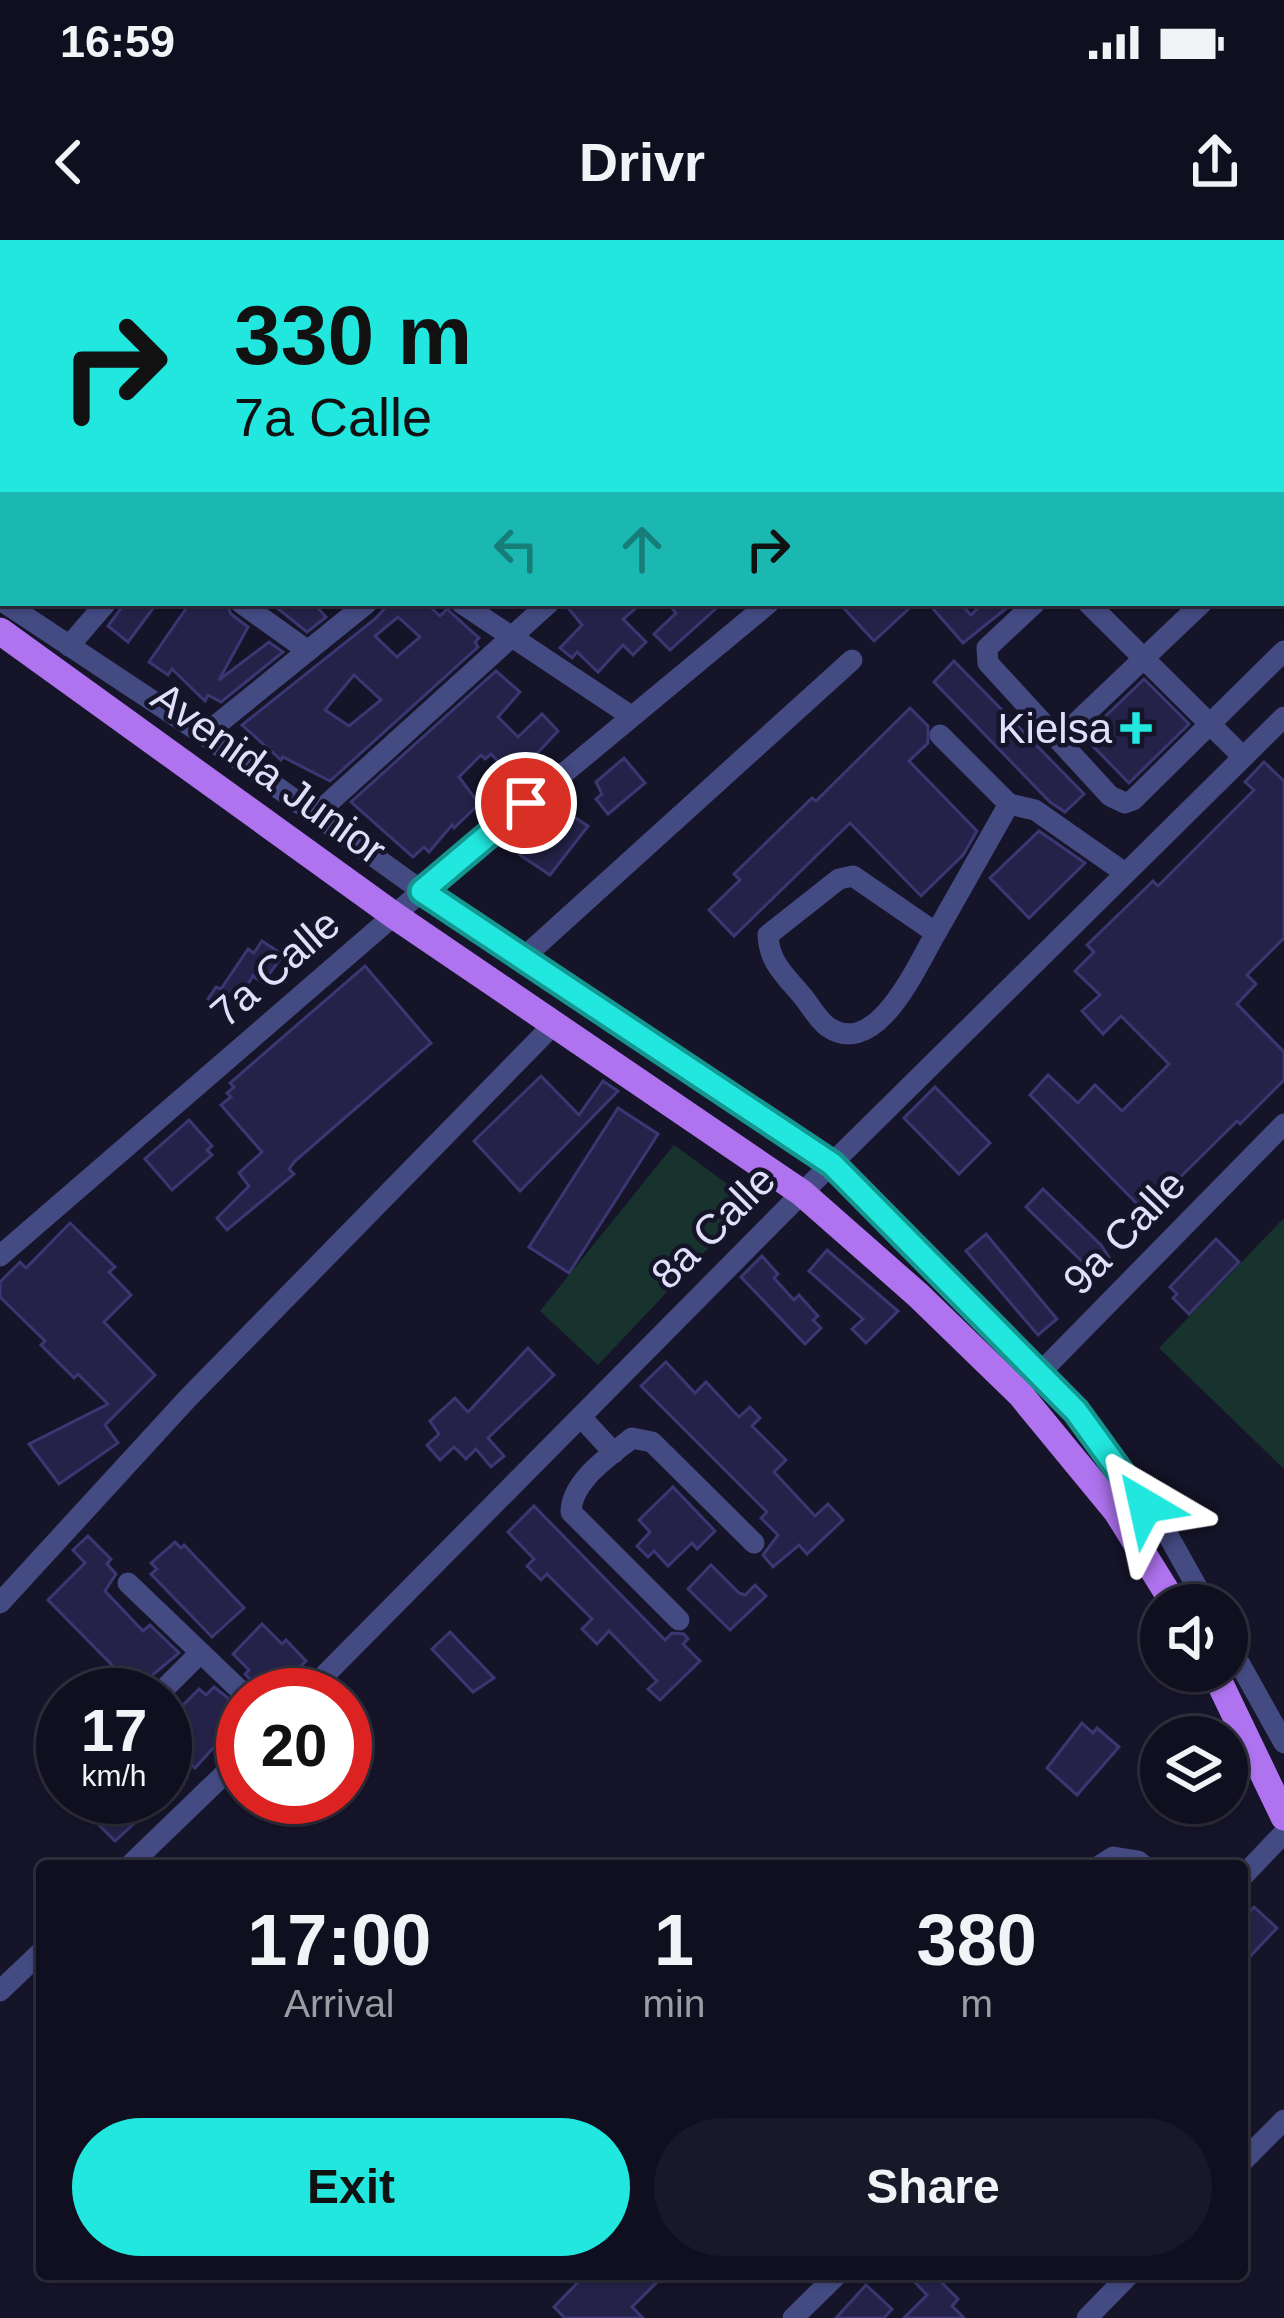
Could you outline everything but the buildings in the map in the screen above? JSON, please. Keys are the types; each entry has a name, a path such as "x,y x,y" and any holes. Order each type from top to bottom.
{"main road":[{"name":"Avenida Junior","path":"0,631 395,916 802,1193 918,1295 1020,1394 1117,1512 1162,1584"},
{"path":"1224,1692 1284,1817"}],"street":[{"path":"10,606 204,735 422,891 832,1164 1076,1411 1169,1538 1195,1584"},
{"path":"69,646 103,606"},
{"path":"245,606 308,650"},
{"path":"204,735 363,606"},
{"path":"464,606 631,716"},
{"path":"314,816 545,606"},
{"name":"7a Calle","path":"0,1256 422,891 765,606"},
{"path":"1033,606 987,648 988,663 1110,796 1125,803 1284,651"},
{"path":"1091,606 1244,757"},
{"path":"1059,739 1199,606"},
{"path":"523,958 852,660"},
{"name":"8a Calle","path":"332,1668 802,1193 1284,717"},
{"path":"940,735 1009,804 1035,810 1125,874"},
{"path":"936,933 854,875 839,879 768,934 769,955 827,1027 845,1033 866,1031 885,1018 936,933 1009,804"},
{"path":"0,1603 188,1398 554,1024"},
{"name":"9a Calle","path":"1020,1394 1284,1124"},
{"path":"580,1417 614,1453"},
{"path":"679,1621 571,1512 571,1498 580,1484 632,1438 652,1442 754,1543"},
{"path":"128,1583 216,1668"},
{"path":"185,1668 200,1653"},
{"path":"1248,1679 1284,1743"},
{"path":"136,1860 216,1782"},
{"path":"1248,1871 1284,1833"},
{"path":"0,1991 36,1957"},
{"path":"1248,2156 1284,2120"},
{"path":"793,2318 832,2280"},
{"path":"1087,2318 1124,2280"}],"green space":[{"path":"674,1145 752,1202 598,1365 540,1311"},
{"path":"1284,1218 1284,1469 1159,1348"}],"place":[{"name":"Kielsa","path":"1136,728"}],"route":[{"path":"526,803 422,891 832,1164 1076,1411 1145,1506"}]}
